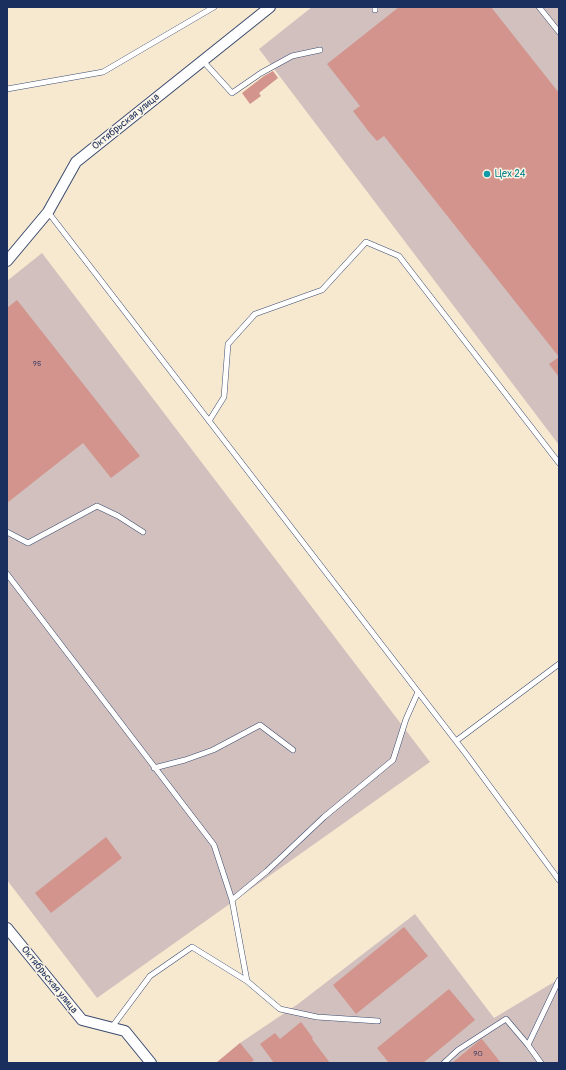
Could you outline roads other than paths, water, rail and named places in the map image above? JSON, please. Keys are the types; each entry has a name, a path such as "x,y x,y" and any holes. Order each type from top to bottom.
{"street":[{"name":"Октябрьская улица","path":"7,261 48,212 76,162 270,7"},
{"name":"Октябрьская улица","path":"7,928 82,1020 125,1031 152,1063"}],"lane":[{"path":"7,89 103,72 214,7"},
{"path":"539,7 559,32"},
{"path":"202,61 232,93 261,73 292,56 320,50"},
{"path":"48,212 456,741 559,880"},
{"path":"209,421 224,397 228,344 255,314 322,290 366,242 399,256 559,464"},
{"path":"7,532 28,543 97,506 118,516 143,532"},
{"path":"7,574 214,845 232,900 247,981"},
{"path":"456,741 559,664"},
{"path":"232,900 267,871 324,817 393,760 406,719 418,692"},
{"path":"154,768 186,760 213,750 260,724 293,750"},
{"path":"112,1027 150,976 192,947 247,981 280,1009 317,1017 378,1021"},
{"path":"528,1045 559,980"},
{"path":"444,1063 458,1050 506,1019 541,1063"}],"place":[{"name":"Цех 24","path":"487,174"}]}
